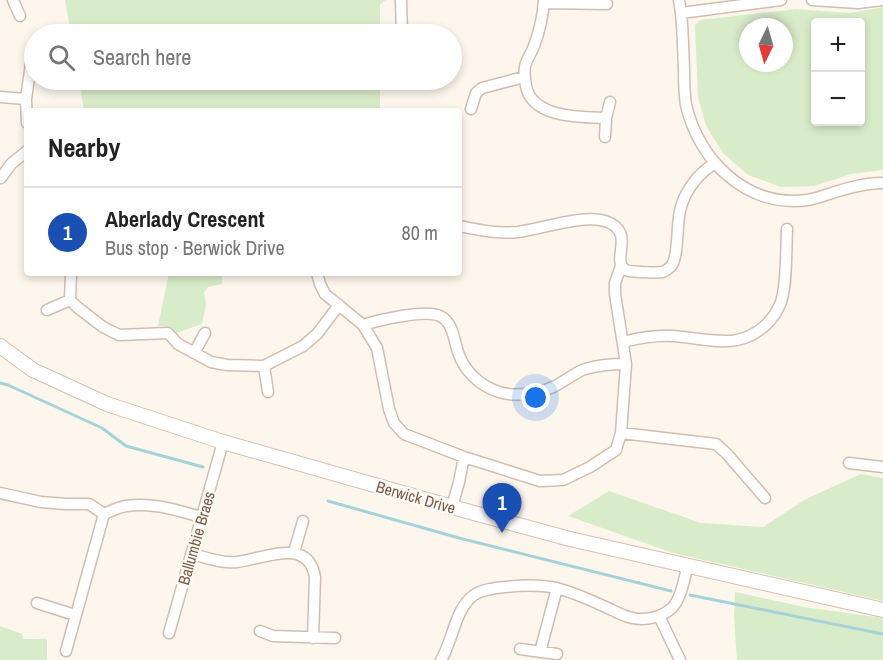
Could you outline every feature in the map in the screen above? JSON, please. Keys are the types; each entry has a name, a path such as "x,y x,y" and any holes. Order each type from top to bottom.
{"street":[{"path":"13,0 20,16"},
{"path":"401,0 402,24"},
{"path":"679,0 686,103 693,127 715,163 732,179 754,193 782,200 808,200 853,186 883,183"},
{"path":"681,13 781,0"},
{"path":"812,0 858,3 883,0"},
{"path":"606,118 575,117 546,111 535,104 527,92 524,77 525,64 534,48 543,19 544,1 607,4"},
{"path":"471,109 476,93 482,88 524,77"},
{"path":"26,108 27,90"},
{"path":"0,97 26,99"},
{"path":"605,137 610,102"},
{"path":"1,178 11,164 24,153"},
{"path":"621,266 629,271 658,273 671,267 675,258 678,218 683,201 698,177 715,163"},
{"path":"318,276 325,294 363,324 377,348 389,409 394,423 404,434 464,457 540,481 563,480 590,467 616,450 621,433 626,364 615,283 621,266 621,236 614,225 598,220 578,220 516,232 481,231 462,227"},
{"path":"623,342 659,336 738,340 761,329 774,316 781,302 787,229"},
{"path":"71,276 70,300 103,327 120,335 168,333 178,344 211,362 227,364 264,366 303,346 317,334 339,305"},
{"path":"47,310 70,300"},
{"path":"363,324 417,314 440,316 452,331 458,353 467,370 481,383 499,392 515,394 542,392 584,370 608,364 626,364"},
{"path":"194,353 205,333"},
{"name":"Berwick Drive","path":"0,346 33,370 107,404 223,442 570,539 883,610"},
{"path":"264,366 268,392"},
{"path":"621,433 716,444 765,498"},
{"name":"Ballumbie Braes","path":"169,633 223,442"},
{"path":"452,507 464,457"},
{"path":"849,463 883,467"},
{"path":"0,493 40,502 89,504 104,514"},
{"path":"104,514 124,506 146,504 168,507 201,517"},
{"path":"66,651 104,514"},
{"path":"294,552 303,521"},
{"path":"191,554 225,562 294,552 306,558 313,567 315,577 313,638"},
{"path":"441,660 462,608 474,595 489,589 520,585 557,588 631,618 645,620 659,616 672,608 680,594 688,565"},
{"path":"540,652 557,588"},
{"path":"37,603 75,615"},
{"path":"659,616 680,660"},
{"path":"260,631 273,636 334,638"},
{"path":"520,649 557,654"}],"green space":[{"path":"65,0 386,0 380,4 380,24 69,24"},
{"path":"883,7 883,170 851,174 814,186 781,187 748,175 723,153 706,126 698,97 695,25 700,20 796,9 849,13"},
{"path":"81,90 380,90 380,108 84,108"},
{"path":"168,276 222,276 222,284 208,287 204,293 206,304 202,324 176,333 171,327 158,326"},
{"path":"861,474 883,478 883,601 673,553 568,516 609,491 701,523 763,527 806,499"},
{"path":"735,592 804,607 883,618 883,660 737,660"},
{"path":"0,626 22,634 23,639 47,639 47,660 0,660"}],"waterway":[{"path":"0,383 102,428 126,446 203,467"},
{"path":"328,501 459,538 671,591"},
{"path":"690,595 883,634"}],"place":[{"name":"Aberlady Crescent","path":"502,533"}]}
